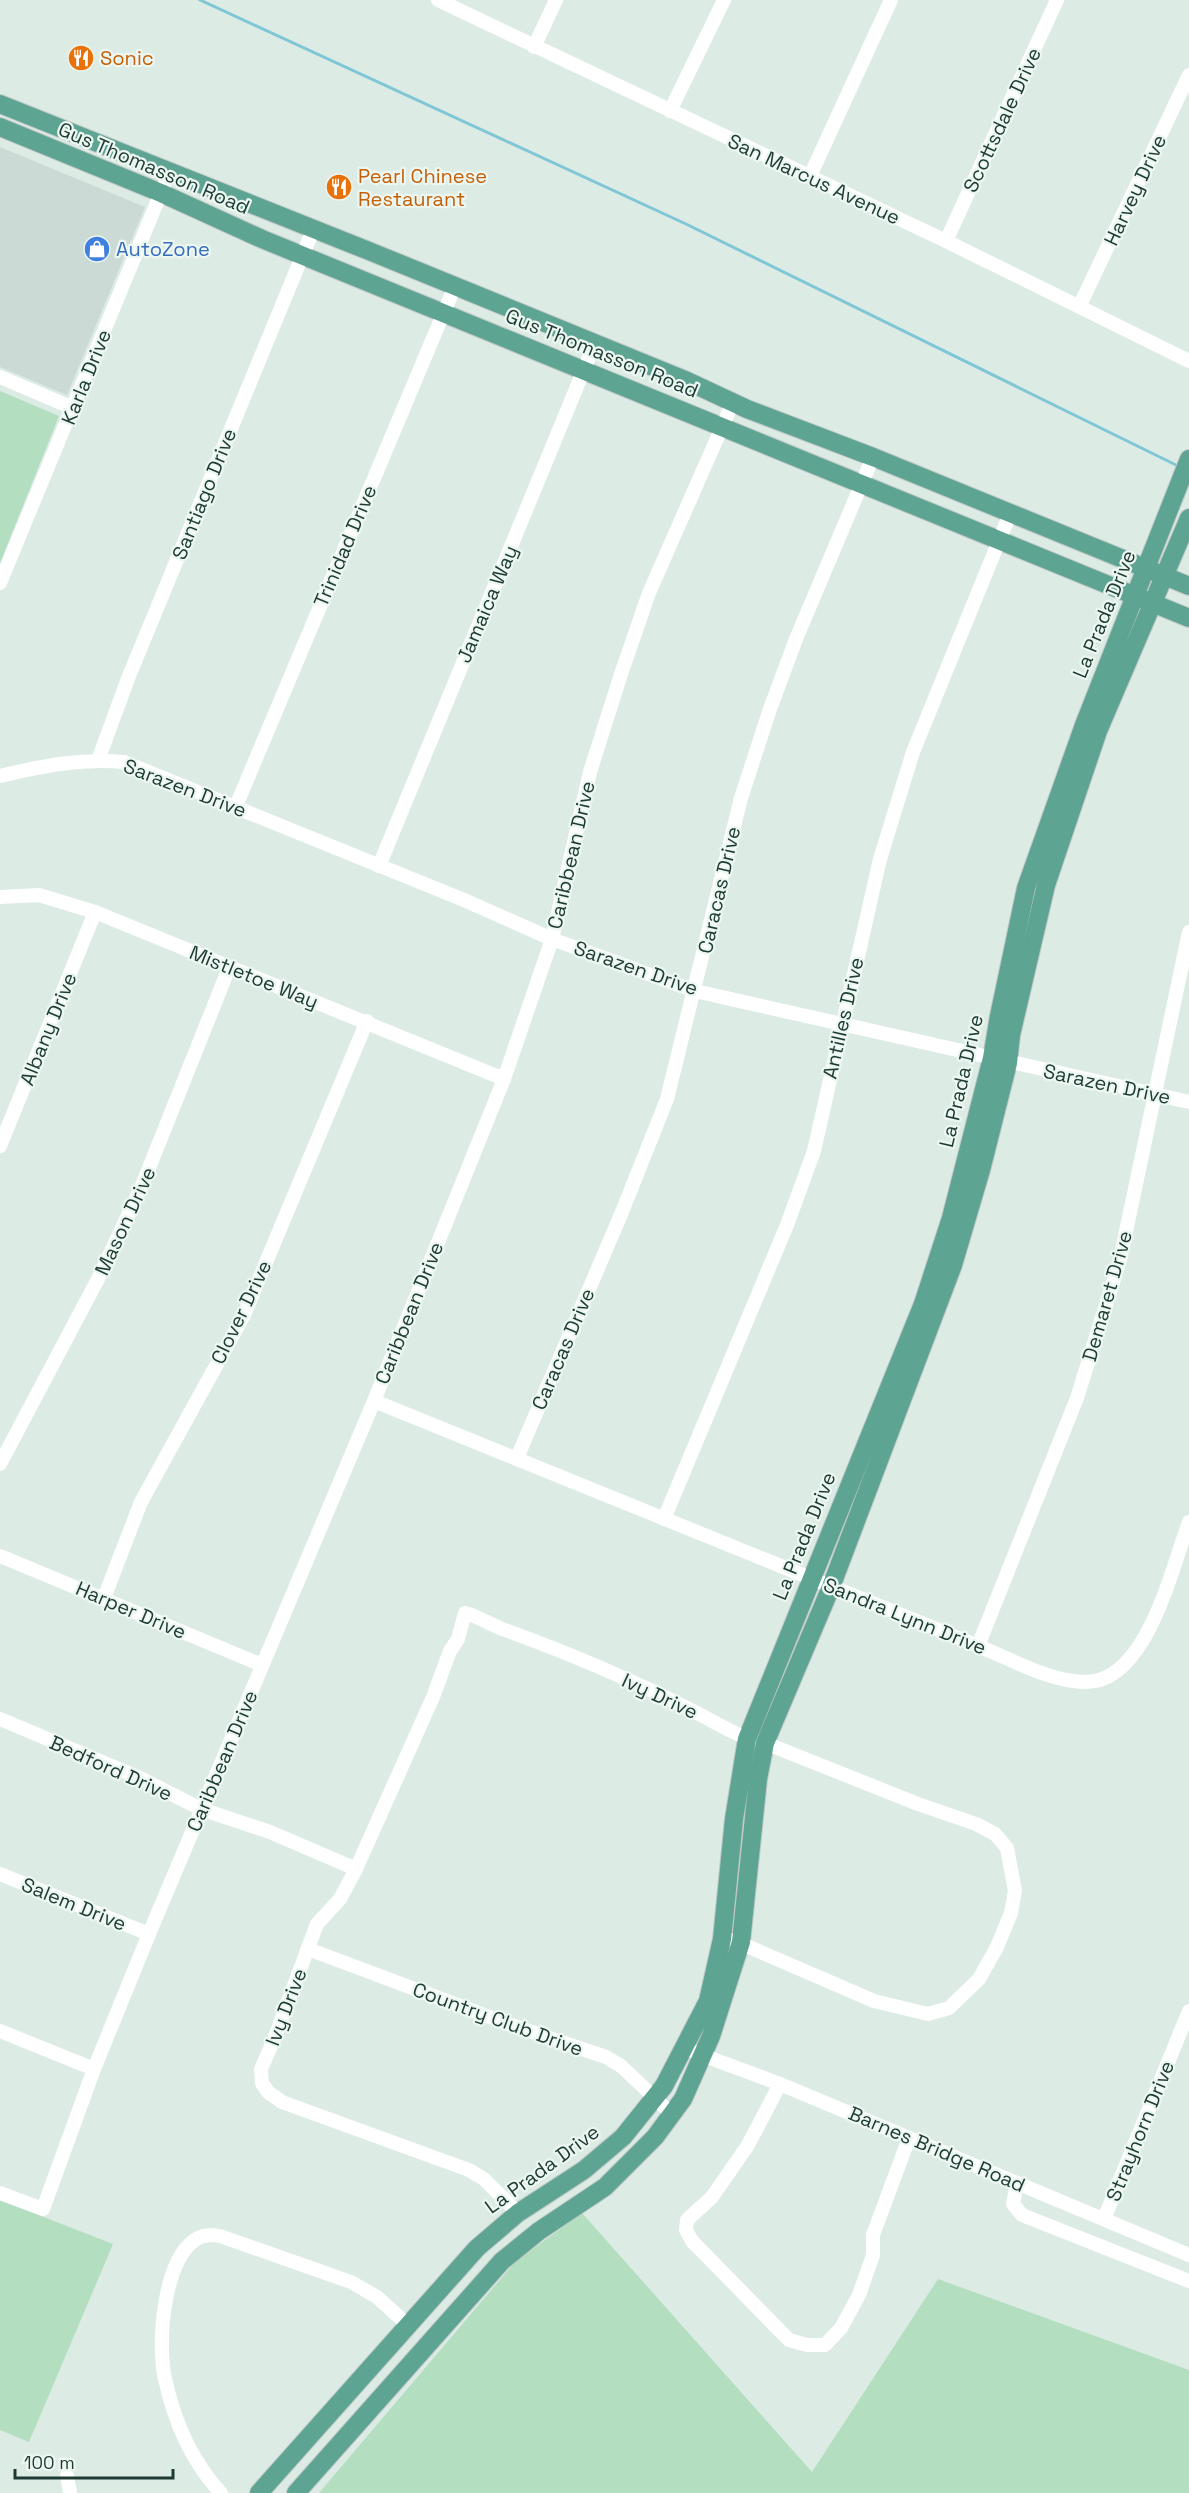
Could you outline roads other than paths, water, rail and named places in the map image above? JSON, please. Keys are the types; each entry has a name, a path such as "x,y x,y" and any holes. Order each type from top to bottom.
{"main road":[{"name":"Gus Thomasson Road","path":"0,104 455,286 733,402 1189,586"},
{"name":"Gus Thomasson Road","path":"0,127 161,193 303,255 1189,618"},
{"name":"La Prada Drive","path":"259,2493 468,2257 518,2213 594,2163 623,2137 655,2099 708,2001 722,1939 734,1819 756,1741 811,1578 923,1304 1000,1061 1011,1035 1046,885 1087,740 1129,654 1144,601 1147,570 1189,459"},
{"name":"La Prada Drive","path":"1144,601 1164,576 1189,518"},
{"name":"La Prada Drive","path":"296,2493 493,2271 528,2239 605,2187 655,2137 673,2115 703,2055 741,1942 753,1824 756,1741 831,1587 953,1265 981,1170 1000,1061"},
{"path":"734,1819 753,1824"},
{"path":"468,2257 493,2271"}],"street":[{"name":"San Marcus Avenue","path":"438,0 1080,305 1189,361"},
{"path":"534,47 556,0"},
{"path":"670,111 724,0"},
{"path":"810,176 891,0"},
{"name":"Scottsdale Drive","path":"946,241 1057,0"},
{"name":"Harvey Drive","path":"1080,305 1189,75"},
{"name":"Karla Drive","path":"0,583 170,171"},
{"name":"Santiago Drive","path":"98,760 133,665 313,230"},
{"name":"Trinidad Drive","path":"236,806 455,286"},
{"name":"Jamaica Way","path":"379,866 595,343"},
{"path":"0,377 73,408"},
{"name":"Caribbean Drive","path":"0,2193 43,2209 94,2069 149,1934 374,1401 504,1078 552,939 590,772 649,593 733,402"},
{"name":"Caracas Drive","path":"517,1458 622,1212 667,1099 741,798 770,709 873,457"},
{"name":"Antilles Drive","path":"664,1519 786,1225 814,1151 841,1023 880,859 913,752 1010,514"},
{"name":"Sarazen Drive","path":"0,776 68,761 124,762 236,806 552,939 695,991 1189,1102"},
{"name":"Mistletoe Way","path":"0,897 39,895 95,912 504,1078"},
{"name":"Albany Drive","path":"0,1146 95,912"},
{"name":"Demaret Drive","path":"978,1646 1049,1474 1081,1388 1120,1260 1189,932"},
{"name":"Mason Drive","path":"0,1464 98,1279 141,1188 229,968"},
{"name":"Clover Drive","path":"104,1598 141,1502 244,1315 368,1021"},
{"name":"Sandra Lynn Drive","path":"374,1401 831,1587 1066,1679 1093,1682 1110,1674 1137,1652 1163,1596 1189,1522"},
{"name":"Harper Drive","path":"0,1556 262,1665"},
{"name":"Ivy Drive","path":"518,2213 484,2179 469,2170 282,2102 268,2092 261,2083 261,2069 317,1924 340,1899 356,1869 433,1697 450,1651 458,1639 465,1613 545,1643 756,1741 976,1824 995,1834 1007,1848 1015,1891 1011,1913 979,1978 949,2008 928,2014 874,2001 741,1942 722,1939"},
{"name":"Bedford Drive","path":"0,1719 140,1778 201,1809 270,1832 356,1869"},
{"name":"Salem Drive","path":"0,1874 149,1934"},
{"name":"Country Club Drive","path":"308,1949 511,2025 606,2056 621,2066 673,2115"},
{"name":"Strayhorn Drive","path":"1104,2219 1189,2011"},
{"path":"0,2031 94,2069"},
{"name":"Barnes Bridge Road","path":"684,2048 780,2084 1189,2255"},
{"path":"780,2084 748,2145 712,2197 687,2220 686,2230 692,2241 789,2340 807,2345 825,2345 842,2328 859,2295 873,2255 873,2235 909,2138"},
{"path":"1017,2183 1013,2204 1022,2215 1189,2282"},
{"path":"221,2493 200,2468 179,2425 162,2362 163,2324 173,2275 182,2254 189,2245 207,2235 220,2236 313,2266 365,2289 408,2325"},
{"path":"67,2476 70,2493"}],"waterway":[{"path":"200,0 686,224 1176,465"}],"place":[{"name":"Sonic","path":"81,58"},
{"name":"Pearl Chinese Restaurant","path":"339,187"},
{"name":"AutoZone","path":"97,249"}]}
